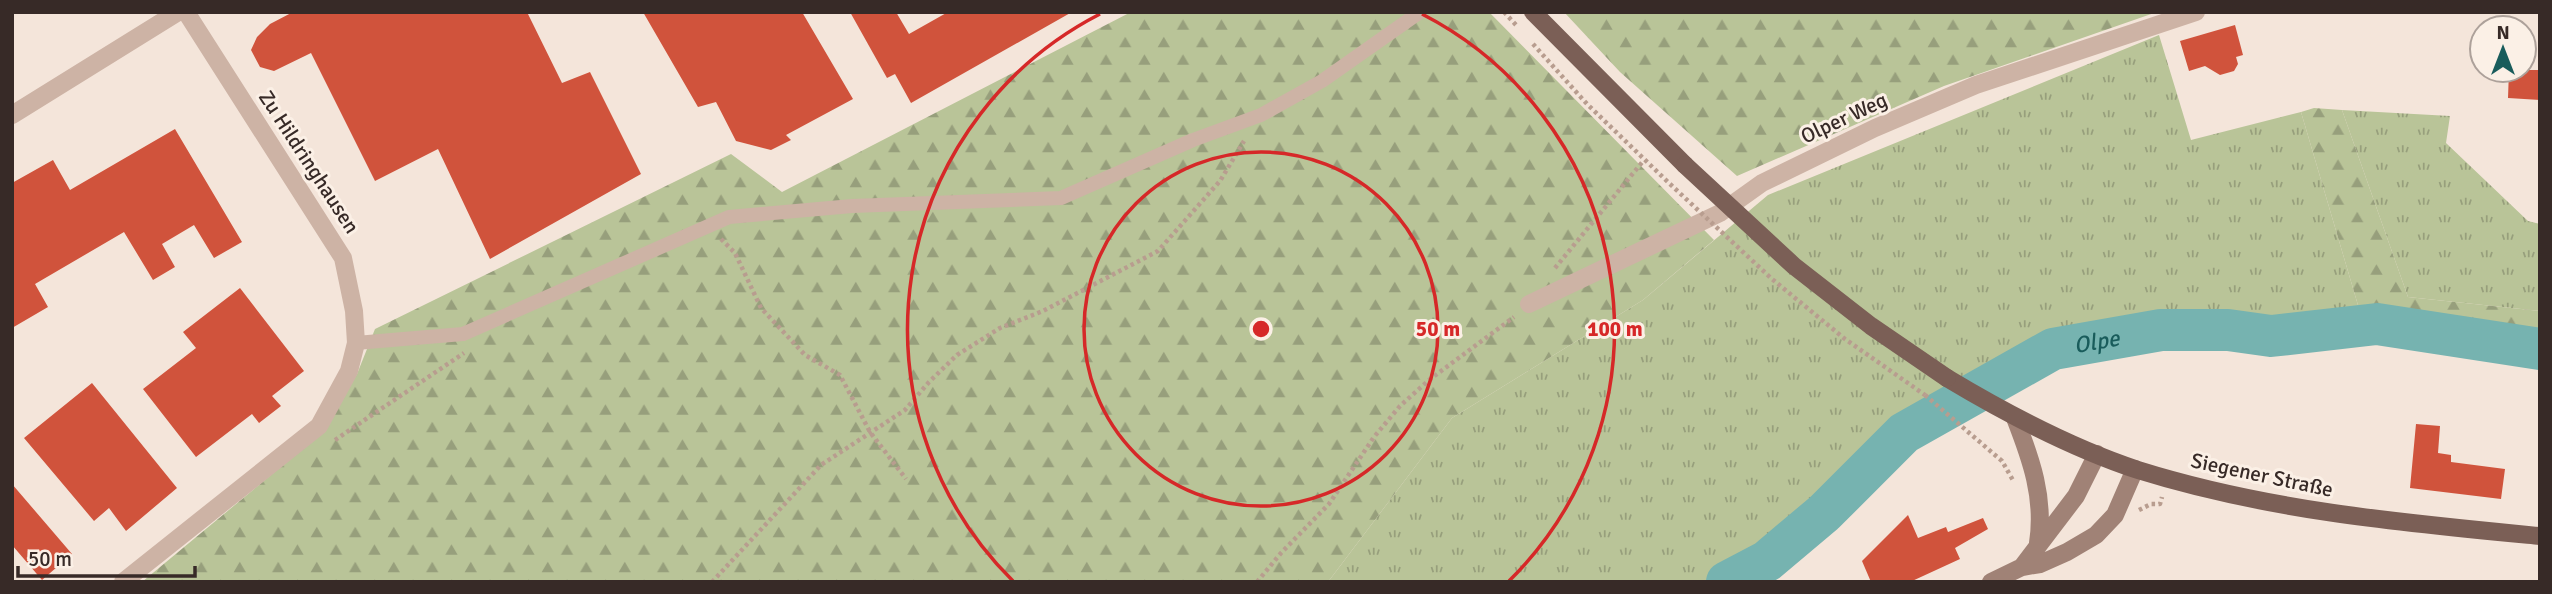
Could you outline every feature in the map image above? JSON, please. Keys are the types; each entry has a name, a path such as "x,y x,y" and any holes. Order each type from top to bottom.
{"main road":[{"name":"Siegener Straße","path":"1533,12 1685,165 1794,266 1871,326 1947,378 2015,418 2135,469 2185,484 2281,506 2392,522 2540,536"}],"street":[{"path":"12,115 178,12"},
{"name":"Zu Hildringhausen","path":"123,582 318,426 349,371 356,343 354,310 343,258 186,12"},
{"name":"Olper Weg","path":"1529,304 1720,213 1762,183 1875,128 1976,85 2196,12"},
{"path":"2015,418 2032,462 2039,497 2042,519 2038,545"},
{"path":"2022,567 2076,496 2097,454"},
{"path":"1991,582 2022,567 2040,564 2067,552 2096,535 2115,515 2135,469"}],"lane":[{"path":"356,343 463,334 729,217 852,206 1060,198 1193,140 1261,115 1322,81 1420,12"}],"path":[{"path":"1504,12 1522,33"},
{"path":"1532,43 1587,104 1670,184"},
{"path":"712,582 821,465 905,410 957,355 1000,328 1043,311 1158,251 1220,181 1248,135"},
{"path":"1553,270 1644,160"},
{"path":"708,226 735,253 761,308 805,355 840,375 870,432 906,478"},
{"path":"1257,582 1281,552 1329,504 1374,437 1400,406 1429,380 1496,331"},
{"path":"333,441 470,349"},
{"path":"1925,395 1996,455"}],"green space":[{"path":"1131,12 1489,12 1714,240 1643,300 1452,418 1328,582 142,582 324,431 357,374 375,329 731,154 782,192"},
{"path":"1564,12 2157,12 1944,86 1737,176 1620,72"},
{"path":"2159,35 2191,140 2301,112 2360,312 2275,327 2163,317 2052,340 1899,425 1816,507 1770,545 1707,582 1328,582 1452,418 1643,300 1768,195"},
{"path":"2314,108 2342,110 2408,297 2540,311 2540,339 2360,312 2301,112"},
{"path":"2342,110 2450,116 2446,143 2528,221 2540,224 2540,311 2408,297"}],"building":[{"path":"293,12 527,12 562,83 590,72 641,174 490,259 438,149 375,181 311,53 274,71 260,67 251,50 257,37 270,24"},
{"path":"643,12 802,12 853,99 786,135 791,140 771,150 736,141 716,102 698,107"},
{"path":"850,12 896,12 909,34 948,12 1072,12 911,103 895,74 887,78"},
{"path":"2235,25 2243,55 2236,57 2238,64 2234,71 2220,75 2205,66 2189,71 2180,41"},
{"path":"2540,70 2540,100 2508,98 2508,84 2538,84"},
{"path":"175,129 242,242 214,258 194,225 162,244 175,267 153,280 124,232 35,284 48,307 12,328 12,183 53,160 70,190"},
{"path":"240,288 304,371 272,396 281,406 259,423 252,414 196,457 143,389 196,348 183,332"},
{"path":"92,383 177,488 126,531 109,508 94,521 24,438"},
{"path":"2416,424 2440,426 2438,453 2451,455 2451,462 2505,469 2501,499 2410,488"},
{"path":"12,484 72,554 42,580 12,545"},
{"path":"1908,515 1918,538 1946,527 1948,532 1983,518 1988,529 1955,548 1960,559 1910,582 1871,582 1862,561"}],"waterway":[{"name":"Olpe","path":"1727,582 1767,561 1824,513 1904,433 2053,349 2161,330 2228,330 2271,336 2377,324 2540,349"}]}
